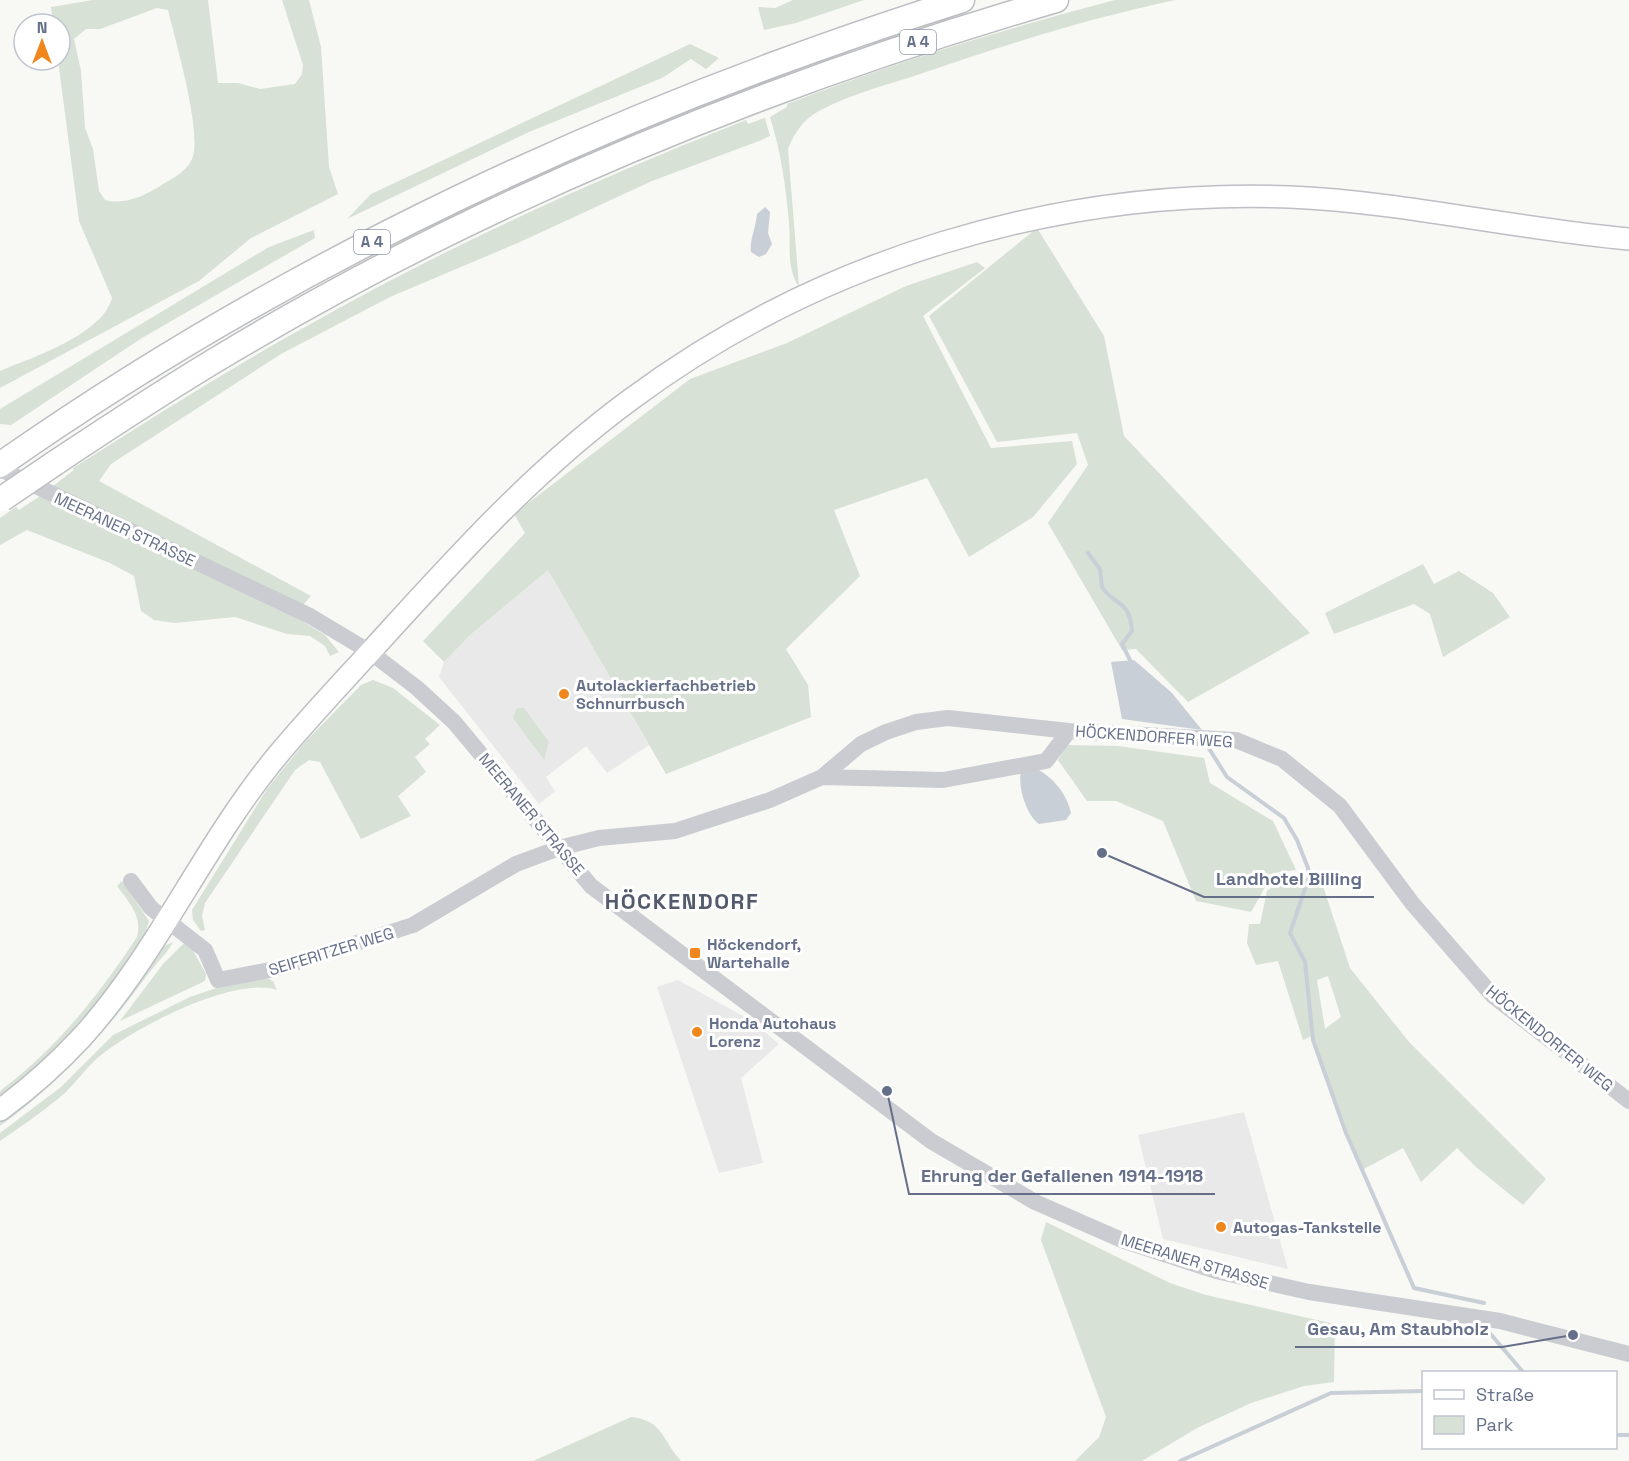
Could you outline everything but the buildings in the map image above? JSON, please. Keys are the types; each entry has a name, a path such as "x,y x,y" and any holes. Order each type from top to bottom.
{"highway":[{"name":"A 4","path":"0,467 25,448 144,371 320,269 429,213 541,160 741,76 962,0"},
{"name":"A 4","path":"1,500 230,351 339,290 550,186 782,89 898,49 1056,0"}],"main road":[{"path":"0,1110 39,1081 84,1035 131,974 213,845 272,762 496,516 588,433 681,365 774,312 851,275 946,241 1026,220 1106,206 1168,200 1291,197 1356,202 1629,239"}],"street":[{"name":"MEERANER STRASSE","path":"0,467 310,616 370,652 417,688 454,722 591,886 912,1127 980,1172 1046,1208 1124,1241 1216,1271 1309,1292 1500,1321 1629,1354"},
{"name":"HÖCKENDORFER WEG","path":"559,848 599,838 675,831 770,800 822,777 861,744 886,732 916,722 948,718 1069,731 1236,740 1282,759 1340,806 1412,903 1493,996 1629,1101"},
{"path":"822,777 943,780 1046,761 1069,731"},
{"name":"SEIFERITZER WEG","path":"131,881 151,908 205,950 218,980 276,969 413,925 516,864 559,848"}],"shaded area":[{"path":"765,207 770,212 768,233 772,244 766,254 759,257 751,252 751,244 757,214"},
{"path":"548,570 649,745 607,773 586,746 546,777 555,791 539,804 439,677 444,662 469,636"},
{"path":"1134,660 1172,693 1202,730 1122,719 1111,662"},
{"path":"1031,766 1051,779 1061,791 1071,813 1066,820 1039,824 1030,814 1021,790 1020,774 1022,768"},
{"path":"678,980 752,1021 779,1044 741,1078 763,1163 719,1173 657,987"},
{"path":"1244,1112 1288,1269 1163,1239 1138,1135"}],"green space":[{"path":"93,0 208,0 218,83 238,83 260,89 295,84 302,74 303,65 282,0 309,0 321,47 329,167 338,194 251,238 199,281 0,388 0,371 47,352 81,334 106,311 112,298 79,221 60,72 72,72 72,12 52,12 51,7","holes":["157,8 168,10 182,64 194,130 192,159 181,172 145,194 125,201 105,200 99,191 93,149 85,128 81,71 74,39 86,29 100,29"]},
{"path":"793,0 864,0 796,23 764,30 758,7 775,8"},
{"path":"1115,0 1175,0 1080,23 988,51 858,94 819,111 804,122 793,137 788,149 799,287 792,272 785,183 770,117 787,107 787,104 908,61"},
{"path":"690,44 719,58 706,69 691,59 662,78 529,132 347,219 371,194"},
{"path":"765,118 770,136 652,181 520,242 390,297 281,354 111,464 99,481 311,596 303,605 53,486 74,470 73,468 162,412 283,339 366,293 473,239 581,189 746,120 748,124"},
{"path":"1037,228 1104,336 1124,436 1310,633 1188,702 1136,649 1122,650 1048,523 1088,465 1077,433 997,442 929,316"},
{"path":"314,230 315,238 142,338 11,425 0,424 0,409 269,247"},
{"path":"977,262 985,268 923,316 991,448 1072,441 1077,464 1033,517 969,557 927,478 834,510 860,576 786,649 808,685 811,717 666,774 548,570 469,636 444,662 423,641 525,533 514,514 690,379 787,343 906,286"},
{"path":"40,496 297,618 325,635 339,652 330,656 325,646 310,636 287,634 235,617 175,623 154,620 141,611 134,576 110,563 27,530 0,545 0,518 16,507 19,510"},
{"path":"1423,564 1434,584 1459,571 1493,593 1510,617 1443,657 1430,614 1414,604 1334,634 1325,613"},
{"path":"373,680 393,688 440,725 425,739 430,744 415,757 426,772 398,796 411,816 361,839 320,762 309,760 295,770 205,903 202,916 205,930 201,931 193,920 192,910 267,789 305,742 361,685"},
{"path":"517,708 524,708 549,742 544,760 513,718"},
{"path":"1067,745 1118,746 1204,758 1210,783 1273,821 1296,870 1273,873 1251,912 1196,901 1163,821 1116,801 1087,801 1058,760"},
{"path":"1290,875 1321,880 1350,968 1409,1042 1546,1179 1523,1205 1476,1167 1457,1148 1421,1182 1403,1148 1362,1170 1312,1036 1303,1040 1278,961 1256,965 1247,943 1249,924 1260,924 1267,891","holes":["1328,976 1341,1017 1325,1029 1317,980"]},
{"path":"122,881 149,921 143,941 74,1035 0,1103 0,1091 40,1057 75,1020 137,937 136,916 130,903 117,886"},
{"path":"173,942 98,1037 62,1075 0,1126 0,1118 162,947"},
{"path":"183,944 190,945 206,974 205,981 120,1021 163,964"},
{"path":"267,978 273,981 277,990 258,988 236,990 211,997 160,1018 137,1031 101,1055 59,1098 0,1141 0,1133 61,1087 113,1035 190,997 225,985"},
{"path":"1046,1222 1170,1283 1206,1295 1335,1324 1334,1382 1304,1386 1251,1403 1197,1428 1142,1461 1075,1461 1099,1437 1106,1417 1041,1240"},
{"path":"631,1417 650,1422 656,1427 681,1461 533,1461"}],"waterway":[{"path":"1088,553 1100,569 1102,587 1128,613 1132,631 1122,644 1130,660"},
{"path":"1208,747 1227,777 1284,818 1297,840 1308,868 1309,877 1290,933 1305,962 1313,1040 1346,1133 1414,1288 1484,1303"},
{"path":"1488,1331 1522,1371"},
{"path":"1180,1461 1331,1393 1422,1391"},
{"path":"1617,1435 1629,1435"}],"place":[{"name":"Autolackierfachbetrieb Schnurrbusch","path":"564,694"},
{"name":"Landhotel Billing","path":"1102,853"},
{"name":"Höckendorf, Wartehalle","path":"695,953"},
{"name":"Honda Autohaus Lorenz","path":"697,1032"},
{"name":"Ehrung der Gefallenen 1914-1918","path":"887,1091"},
{"name":"Autogas-Tankstelle","path":"1221,1227"},
{"name":"Gesau, Am Staubholz","path":"1573,1335"}],"district":[{"name":"HÖCKENDORF","path":"682,901"}]}
